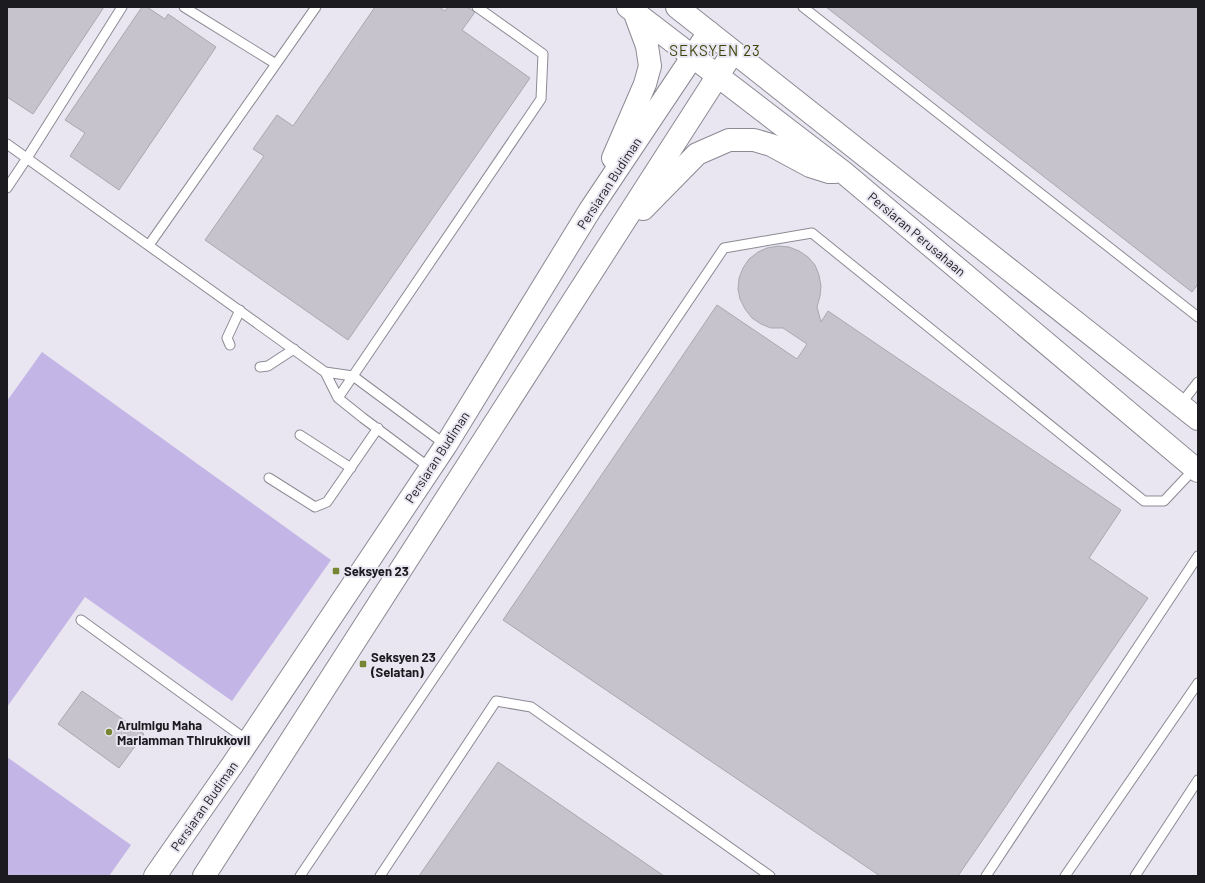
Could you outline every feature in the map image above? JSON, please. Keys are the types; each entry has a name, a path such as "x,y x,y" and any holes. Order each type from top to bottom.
{"main road":[{"name":"Persiaran Perusahaan","path":"677,7 1198,419"},
{"name":"Persiaran Perusahaan","path":"631,9 843,172 1196,470"},
{"path":"590,210 645,84 650,66 647,46 631,9"},
{"name":"Persiaran Budiman","path":"155,876 248,741 446,445 590,210 709,32"},
{"path":"204,876 733,52"},
{"path":"613,238 697,154 729,140 754,140 771,145 810,166 829,172 843,172"}],"lane":[{"path":"7,188 122,7"},
{"path":"184,7 276,64"},
{"path":"149,245 316,7"},
{"path":"338,398 540,99 543,54 477,7"},
{"path":"803,7 1198,317"},
{"path":"7,144 326,372 353,376 446,445"},
{"path":"300,876 724,248 812,233 1144,501 1164,501 1196,470"},
{"path":"230,345 227,338 240,310"},
{"path":"260,367 268,366 294,349"},
{"path":"326,372 338,398 430,468"},
{"path":"1180,405 1198,382"},
{"path":"269,478 315,507 327,502 378,428"},
{"path":"300,435 350,468"},
{"path":"986,876 1198,556"},
{"path":"81,620 248,741"},
{"path":"1065,876 1198,683"},
{"path":"380,876 496,700 532,708 770,876"},
{"path":"1135,876 1198,780"}],"shaded area":[{"path":"42,352 331,560 232,701 85,597 7,707 7,401"},
{"path":"7,757 131,845 109,876 7,876"}],"building":[{"path":"7,7 104,7 33,114 7,97"},
{"path":"142,7 147,7 165,19 168,14 216,47 119,190 70,156 85,133 65,120"},
{"path":"375,7 439,7 445,11 448,7 467,7 475,12 462,30 530,78 348,340 205,240 264,156 253,149 277,115 293,126"},
{"path":"826,7 1198,7 1198,284 1192,292"},
{"path":"778,246 789,247 799,251 808,257 815,265 821,286 817,307 821,322 828,311 1121,510 1089,558 1148,598 958,876 880,876 503,620 717,305 797,359 807,344 783,328 771,328 752,318 740,299 738,289 739,278 749,259 758,252 767,248"},
{"path":"82,691 144,734 119,768 58,724"},
{"path":"498,762 664,876 419,876"}],"place":[{"name":"Seksyen 23","path":"336,571"},
{"name":"Seksyen 23 (Selatan)","path":"363,664"},
{"name":"Arulmigu Maha Mariamman Thirukkovil","path":"109,732"}],"district":[{"name":"SEKSYEN 23","path":"715,51"}]}
